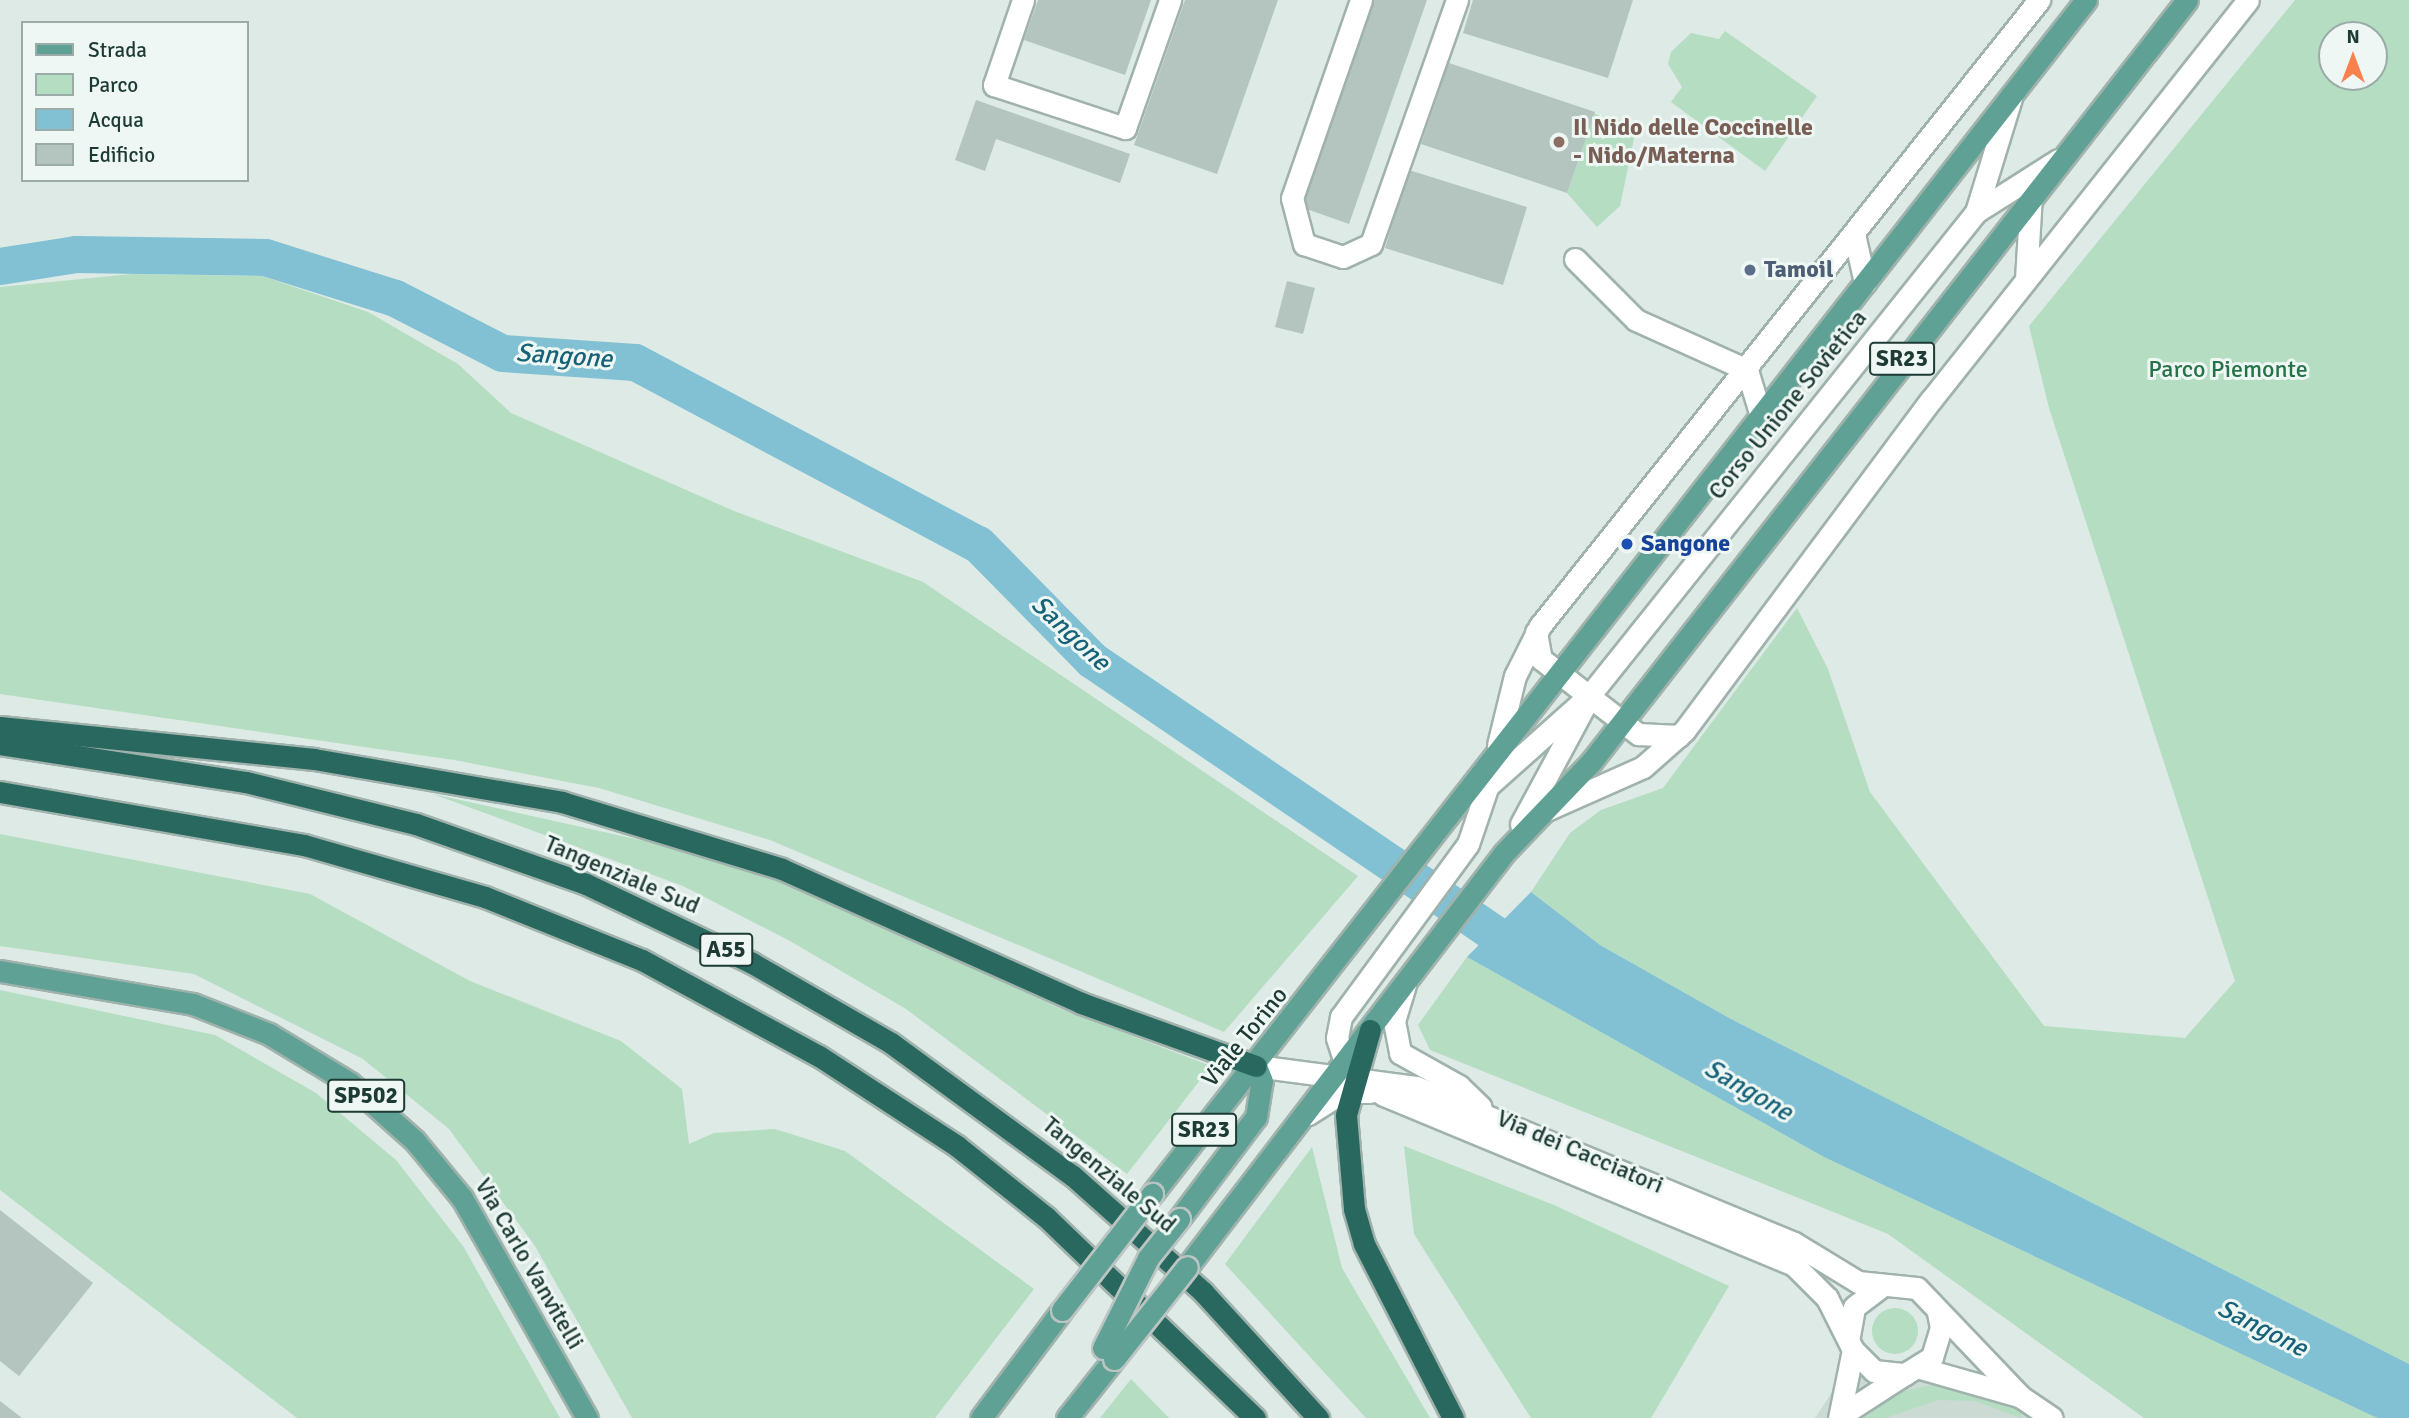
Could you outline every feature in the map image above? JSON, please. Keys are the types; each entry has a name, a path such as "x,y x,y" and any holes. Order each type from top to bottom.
{"highway":[{"path":"0,727 324,761 562,802 782,869 1082,1003 1256,1066"},
{"name":"Tangenziale Sud","path":"0,744 246,782 416,824 586,884 752,963 891,1043 1073,1176 1203,1292 1318,1418"},
{"name":"A55","path":"0,792 304,845 485,897 642,960 819,1056 957,1146 1046,1217 1223,1384 1255,1418"},
{"path":"1370,1030 1346,1078 1345,1133 1364,1244 1453,1418"},
{"path":"1223,1384 1239,1418"}],"main road":[{"name":"Corso Unione Sovietica","path":"1396,888 1447,824 1498,745 1556,670 1761,416 2086,0"},
{"name":"SR23","path":"1370,1030 1498,862 1621,721 2057,160 2187,0"},
{"name":"Viale Torino","path":"981,1418 1152,1194 1396,888"},
{"name":"Via Carlo Vanvitelli","path":"0,971 193,1004 270,1034 350,1083 415,1141 462,1198 587,1418"},
{"path":"1108,1354 1150,1256 1256,1117 1262,1081 1256,1066"},
{"name":"SR23","path":"1067,1418 1085,1396 1108,1354 1205,1243 1304,1117"}],"street":[{"path":"1023,0 994,85 1125,128 1170,0"},
{"path":"1361,0 1292,198 1304,244 1343,257 1371,244 1457,0"},
{"name":"Corso Unione Sovietica","path":"1498,745 1515,676 1536,632 2039,0"},
{"path":"1542,812 1643,767 1678,736 2026,279 2248,0"},
{"path":"1976,212 2011,96"},
{"path":"1976,212 2057,160"},
{"path":"2026,279 2031,195"},
{"name":"Corso Unione Sovietica","path":"1589,696 1976,212"},
{"name":"Corso Unione Sovietica","path":"1854,234 1865,283"},
{"path":"1575,259 1636,320 1747,370"},
{"name":"Corso Unione Sovietica","path":"1747,370 1761,416"},
{"path":"1536,632 1541,659 1621,721 1647,737 1678,736"},
{"path":"1447,824 1589,696"},
{"path":"1498,862 1589,696"},
{"path":"1304,1117 1346,1078 1337,1038 1341,1017 1468,844 1488,785"},
{"path":"1406,982 1394,1021 1400,1053 1459,1086 1488,1114"},
{"name":"Via dei Cacciatori","path":"1256,1066 1406,1084 1488,1114 1794,1243 1847,1277 1917,1288 2021,1397 2052,1418"},
{"name":"Via dei Cacciatori","path":"1346,1078 1794,1265 1827,1298 1851,1343 1874,1371 1913,1371 2021,1397"},
{"path":"1840,1417 1858,1301 1888,1283"},
{"path":"1840,1417 1913,1371 1939,1343 1938,1312"}],"shaded area":[{"path":"1841,1348 1924,1380 1972,1380 2032,1418 1815,1418 1834,1389"}],"green space":[{"name":"Parco Piemonte","path":"2295,0 2409,0 2409,1364 1731,1019 1600,945 1531,892 1570,833 1601,810 1663,788 1797,608 1828,669 1870,792 2044,1026 2185,1038 2235,981 2049,408 2029,326"},
{"path":"1725,31 1817,96 1765,171 1671,102 1682,87 1668,64 1671,52 1691,33 1719,39"},
{"path":"1594,114 1637,124 1620,206 1597,227 1567,193"},
{"path":"132,274 262,276 368,312 458,364 511,413 734,511 923,582 1358,876 1224,1032 770,840 599,788 454,760 0,694 0,287"},
{"path":"433,794 694,852 813,894 1059,1008 1211,1066 1127,1174 906,1009 790,941 683,886"},
{"path":"0,834 310,894 470,981 621,1041 682,1089 689,1144 714,1133 775,1129 845,1151 1034,1289 935,1418 632,1418 535,1246 449,1129 363,1059 194,974 0,946"},
{"path":"1467,957 1824,1157 2377,1418 2144,1418 1888,1234 1430,1050 1418,1025"},
{"path":"0,990 215,1035 316,1093 396,1160 463,1246 560,1418 297,1418 0,1190"},
{"path":"1404,1146 1554,1205 1729,1286 1651,1418 1531,1418 1414,1234"},
{"path":"1312,1147 1342,1268 1430,1418 1366,1418 1225,1264"},
{"path":"1895,1308 1911,1315 1918,1331 1911,1347 1895,1354 1879,1347 1872,1331 1879,1315"},
{"path":"1131,1379 1169,1418 1100,1418"},
{"path":"1945,1382 1976,1389 2022,1411 2021,1418 1975,1401 1938,1400 1886,1418 1864,1418 1901,1392"}],"water":[{"path":"1531,892 1600,945 1731,1019 2409,1364 2409,1418 2377,1418 1824,1157 1467,957"}],"building":[{"path":"1038,0 1151,0 1125,75 1024,40"},
{"path":"1185,0 1278,0 1217,174 1134,145"},
{"path":"1374,0 1427,0 1349,224 1301,207"},
{"path":"1473,0 1633,0 1608,78 1463,33"},
{"path":"1449,63 1595,112 1567,193 1421,144"},
{"path":"976,100 1130,154 1120,183 996,139 985,171 955,160"},
{"path":"1409,170 1527,207 1503,285 1385,248"},
{"path":"1287,281 1315,288 1303,334 1275,327"},
{"path":"0,1210 93,1283 19,1376 0,1361"},
{"path":"0,1401 22,1418 0,1418"}],"waterway":[{"name":"Sangone","path":"0,266 76,254 265,257 395,298 502,353 635,362 978,544 1092,660 1532,959"}],"place":[{"name":"Il Nido delle Coccinelle - Nido/Materna","path":"1559,142"},
{"name":"Tamoil","path":"1750,270"},
{"name":"Sangone","path":"1627,544"}]}
